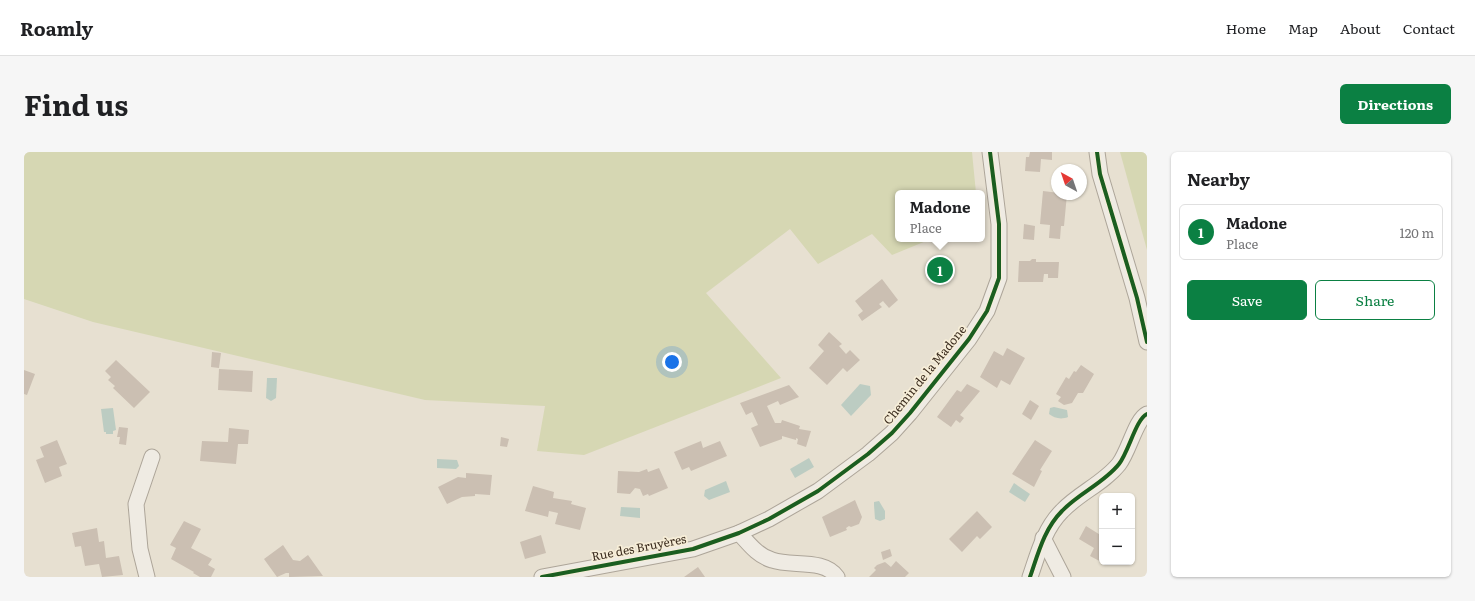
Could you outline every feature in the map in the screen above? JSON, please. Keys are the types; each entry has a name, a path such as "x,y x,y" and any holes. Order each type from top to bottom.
{"street":[{"name":"Chemin de la Madone","path":"739,533 769,519 818,491 868,454 892,433 910,413 969,339 987,311 999,278 998,224 990,152"},
{"path":"1097,152 1100,174 1137,298 1147,342"},
{"path":"1030,577 1043,538 1062,511 1118,465 1130,445 1138,422 1147,414"},
{"path":"147,577 140,549 136,504 152,457"},
{"name":"Rue des Bruyères","path":"542,577 693,548 739,533"},
{"path":"739,533 754,550 764,557 779,562 819,566 835,574 837,577"},
{"path":"1043,538 1063,577"}],"green space":[{"path":"24,152 972,152 976,190 895,190 895,242 924,242 892,255 872,234 818,264 790,229 706,293 781,378 584,455 537,451 545,406 425,400 93,322 24,299"},
{"path":"1120,152 1147,152 1147,250"}],"shaded area":[{"path":"267,378 277,378 276,398 271,401 266,398"},
{"path":"860,384 870,386 871,395 851,416 841,405"},
{"path":"1054,407 1067,410 1068,417 1053,417 1049,414 1050,408"},
{"path":"113,408 116,430 113,431 113,434 106,434 106,432 104,432 101,409"},
{"path":"809,458 814,467 795,478 790,469"},
{"path":"437,459 457,460 459,466 456,469 437,468"},
{"path":"726,481 730,492 709,500 704,496 705,490"},
{"path":"1014,483 1030,494 1025,502 1009,492"},
{"path":"879,501 885,511 885,519 880,521 875,519 874,505 874,502"},
{"path":"621,507 640,508 640,518 620,516"}],"building":[{"path":"1030,152 1052,152 1052,160 1041,159 1040,172 1025,171 1026,157 1029,157"},
{"path":"1043,191 1051,192 1051,200 1066,200 1064,226 1061,226 1060,239 1049,238 1050,225 1040,224"},
{"path":"1024,224 1035,226 1034,240 1023,239"},
{"path":"1032,259 1036,259 1036,262 1059,262 1058,278 1048,278 1048,274 1044,274 1043,282 1018,282 1019,261 1030,261"},
{"path":"882,279 898,300 889,308 883,301 879,304 882,307 862,321 858,315 863,311 855,301"},
{"path":"829,332 842,344 839,346 846,354 850,350 860,360 847,372 843,368 827,385 809,368 824,351 818,345"},
{"path":"1007,348 1025,358 1010,385 1001,380 997,388 980,377 994,351 1003,356"},
{"path":"212,352 221,353 219,368 211,367"},
{"path":"116,360 150,392 134,408 113,388 115,386 108,380 111,377 105,371"},
{"path":"1081,365 1094,374 1083,393 1078,393 1072,403 1064,405 1058,401 1061,397 1056,394 1066,377 1069,379 1074,371 1076,372"},
{"path":"219,369 253,371 252,392 218,390"},
{"path":"24,370 35,374 27,395 24,394"},
{"path":"967,384 980,391 960,415 964,418 960,423 956,420 951,427 937,417 957,390 961,392"},
{"path":"789,385 799,397 780,405 778,401 767,406 775,423 781,423 782,420 800,426 799,429 811,431 806,447 797,444 798,439 796,438 796,440 782,436 782,439 760,447 751,428 758,425 752,412 746,415 740,403"},
{"path":"1030,400 1039,406 1031,420 1022,414"},
{"path":"119,427 128,428 126,445 119,444 120,437 117,437"},
{"path":"229,428 249,430 248,444 238,444 236,464 200,461 202,441 228,442"},
{"path":"501,437 509,439 507,447 500,446"},
{"path":"57,440 67,464 59,467 62,476 45,483 36,460 44,457 40,447"},
{"path":"1035,440 1052,451 1040,470 1042,471 1034,487 1012,474"},
{"path":"701,441 703,448 720,441 727,456 691,471 689,467 682,470 674,452"},
{"path":"659,468 668,488 649,496 648,494 643,496 640,489 635,488 630,494 617,493 618,471 639,472 647,469 648,472"},
{"path":"466,473 492,475 490,495 475,494 475,496 462,497 447,504 438,487 458,477 466,478"},
{"path":"533,486 554,492 553,498 572,501 571,504 586,508 580,530 555,524 558,513 549,511 548,517 525,511"},
{"path":"855,500 862,517 859,524 851,527 849,526 846,528 847,530 830,537 822,517"},
{"path":"977,511 992,527 980,539 977,536 962,552 949,539"},
{"path":"184,521 201,529 191,548 212,559 208,565 215,569 211,577 200,577 171,559 176,548 170,545"},
{"path":"1086,526 1099,534 1099,561 1090,556 1094,548 1079,539"},
{"path":"97,528 99,542 104,541 106,558 119,556 123,575 102,577 99,564 85,566 81,546 75,547 72,533"},
{"path":"541,535 546,553 525,559 520,542"},
{"path":"283,545 293,560 300,561 308,555 323,576 289,577 289,573 286,573 277,577 264,559"},
{"path":"890,549 892,556 883,560 881,552"},
{"path":"896,561 909,573 905,577 869,577 876,570 874,568 877,565 885,562 891,567"},
{"path":"698,567 705,577 684,577"}],"cycle path":[{"path":"542,577 693,549 739,533 769,519 818,491 868,454 892,433 910,413 969,339 987,311 999,278 999,224 990,152"},
{"path":"1097,152 1100,174 1137,298 1147,342"},
{"path":"1030,577 1042,542 1056,518 1076,499 1113,471 1123,458 1139,422 1147,414"}],"place":[{"name":"Madone","path":"940,270"}]}
